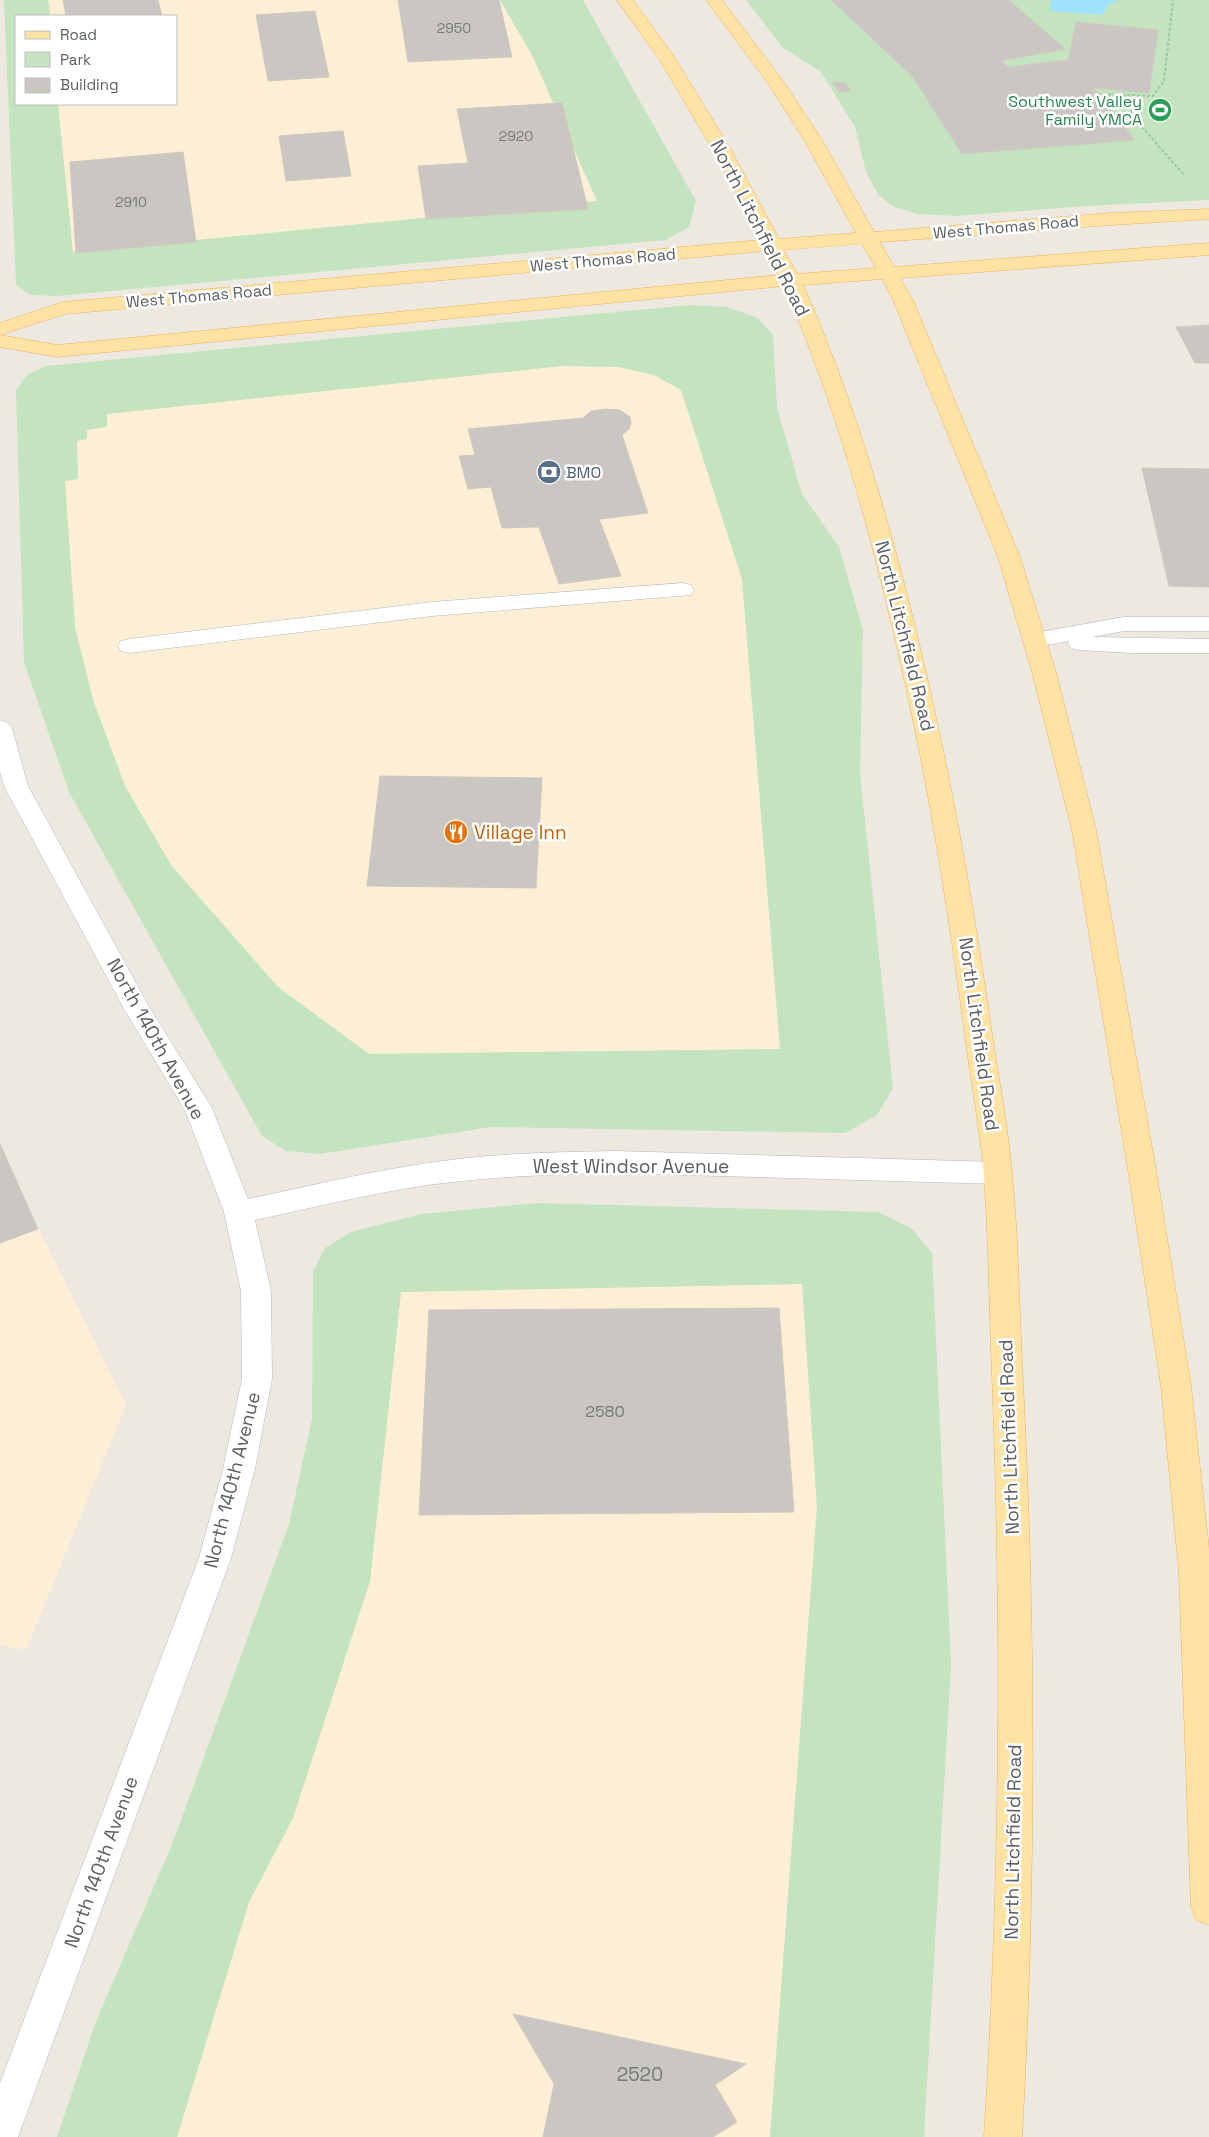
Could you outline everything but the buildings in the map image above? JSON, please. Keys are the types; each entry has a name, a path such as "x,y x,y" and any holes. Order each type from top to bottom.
{"main road":[{"name":"North Litchfield Road","path":"625,0 683,83 722,150 791,280 837,394 881,536 938,778 960,903 998,1173 1013,1506 1016,1710 1010,2008 1003,2137"},
{"path":"714,0 775,81 817,148 889,272 903,300 1009,558 1035,640 1084,830 1143,1176 1176,1386 1195,1572 1209,1907"},
{"name":"West Thomas Road","path":"0,329 62,308 773,245 1111,219 1209,214"},
{"name":"West Thomas Road","path":"0,341 58,351 791,280 1209,248"}],"street":[{"path":"129,646 432,609 683,590"},
{"path":"1035,640 1124,624 1209,624"},
{"path":"1035,640 1133,646 1209,646"},
{"name":"North 140th Avenue","path":"0,728 16,786 137,1009 198,1108 239,1212 256,1291 257,1379 239,1470 215,1558 0,2134"},
{"name":"West Windsor Avenue","path":"239,1212 346,1189 451,1171 557,1163 615,1162 998,1173"}],"path":[{"path":"1098,94 1153,96 1164,81 1174,0"},
{"path":"1128,95 1128,102 1137,123 1163,149 1188,180"}],"shaded area":[{"path":"48,0 500,0 532,55 597,201 72,252 58,105 178,105 178,15 50,15"},
{"path":"562,366 618,367 654,375 681,390 742,579 780,1049 369,1054 278,987 171,865 125,786 93,700 75,627 65,481 78,479 77,441 86,430 107,427 107,414"},
{"path":"0,1150 126,1405 26,1650 0,1645"},
{"path":"802,1284 817,1507 770,2137 177,2137 249,1902 293,1818 370,1581 401,1292"}],"green space":[{"path":"4,0 48,0 50,15 15,15 15,105 58,105 73,252 597,201 532,55 500,0 583,0 696,201 689,227 666,240 57,296 31,295 16,285"},
{"name":"Southwest Valley Family YMCA","path":"746,0 831,0 913,77 962,154 1135,140 1093,88 1149,92 1158,30 1076,22 1068,60 1008,67 1001,61 1064,49 1009,0 1209,0 1209,200 1086,206 956,216 917,214 895,207 879,196 866,172 855,127 821,72 783,48"},
{"path":"690,305 727,307 758,318 773,335 777,408 802,494 839,547 863,630 860,773 893,1088 877,1115 845,1133 491,1127 320,1154 286,1151 262,1136 69,792 24,662 16,390 28,374 46,366","holes":["562,366 618,367 654,375 681,390 742,579 780,1049 369,1054 278,987 171,865 125,786 93,700 75,627 65,481 78,479 77,441 87,439 87,430 107,427 107,414"]},
{"path":"537,1203 878,1212 911,1228 932,1253 951,1664 924,2137 770,2137 817,1507 802,1284 401,1292 370,1581 293,1818 249,1902 177,2137 57,2137 95,2024 173,1842 289,1524 312,1419 313,1272 325,1248 351,1232 421,1214"}],"water":[{"path":"1051,0 1121,0 1115,1 1106,7 1104,15 1050,11"}],"place":[{"name":"Southwest Valley Family YMCA","path":"1160,110"},
{"name":"BMO","path":"549,472"},
{"name":"Village Inn","path":"456,832"}]}
